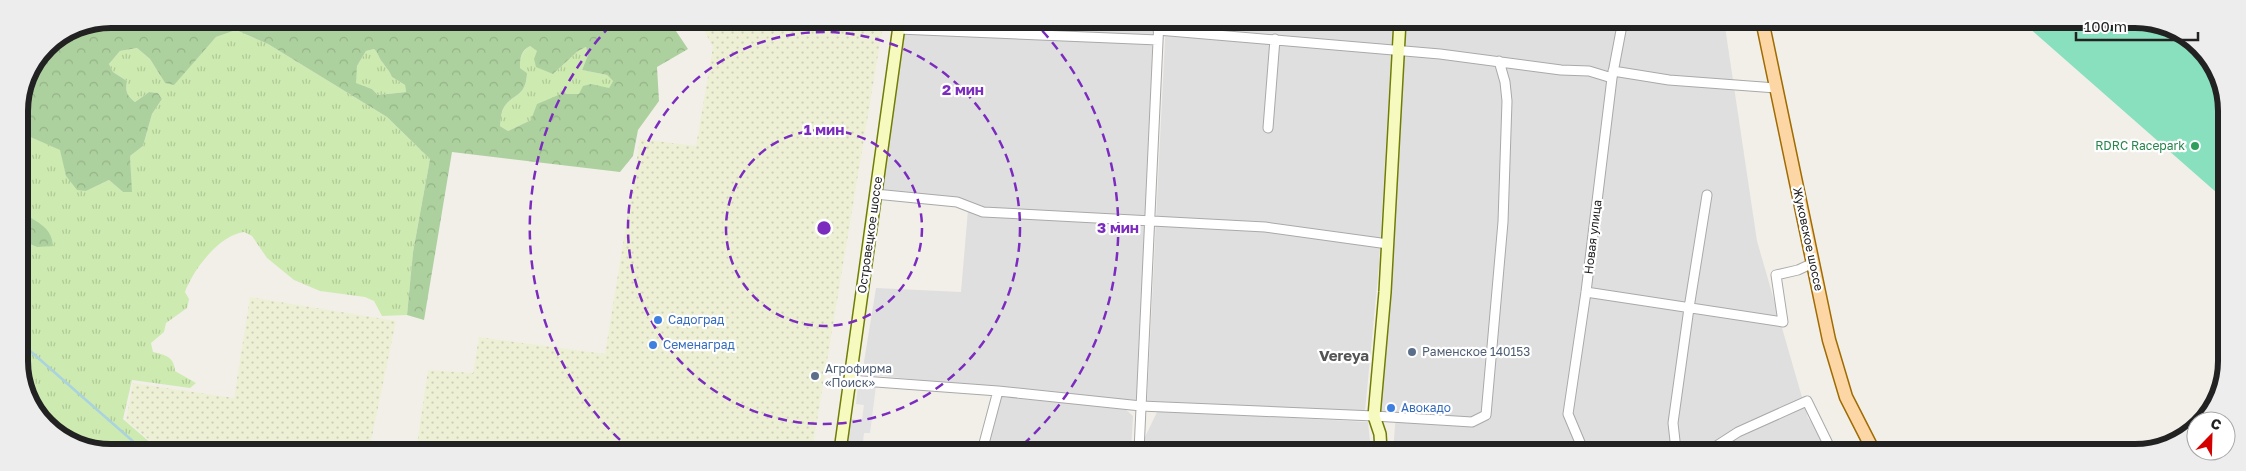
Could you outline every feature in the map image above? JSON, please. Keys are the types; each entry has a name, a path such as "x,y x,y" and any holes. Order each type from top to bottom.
{"main road":[{"name":"Жуковское шоссе","path":"1764,28 1829,340 1841,382 1853,413 1869,443"}],"street":[{"name":"Островецкое шоссе","path":"841,444 898,28"},
{"path":"964,28 1158,40"},
{"path":"1381,443 1380,434 1374,416 1388,244 1399,28"},
{"name":"Новая улица","path":"1580,443 1568,414 1586,292 1612,74 1621,28"},
{"path":"1139,443 1158,30 1180,34 1275,39 1499,61 1560,70 1776,88"},
{"path":"1268,128 1275,39"},
{"path":"849,380 998,391 1141,406 1472,422 1486,416 1504,222 1507,101 1505,82 1499,61"},
{"path":"875,194 957,202 983,212 1265,228 1388,244"},
{"path":"1675,441 1673,423 1707,195"},
{"path":"1586,292 1783,322 1776,275 1798,270 1812,263"},
{"path":"984,444 998,391"},
{"path":"1721,443 1738,432 1807,401 1828,443"}],"shaded area":[{"path":"953,28 1154,28 1154,36"},
{"path":"1166,28 1393,28 1379,265 1365,411 1147,401"},
{"path":"1405,28 1725,28 1757,241 1808,418 1829,443 1394,443 1396,413 1381,411"},
{"path":"900,31 1154,43 1146,216 987,210 929,196 882,190"},
{"path":"968,210 1145,222 1137,402 862,374 876,288 961,292"},
{"path":"858,384 876,386 870,433 864,433 863,444 848,444 851,419 862,420 864,405 856,404"},
{"path":"1000,397 1124,408 1133,416 1131,443 988,444"},
{"path":"1158,410 1368,422 1370,443 1145,443 1145,437"}],"green space":[{"path":"674,28 688,49 657,67 659,101 638,130 633,156 620,172 452,152 424,320 407,315 413,252 430,159 387,117 268,44 236,30 216,37 174,85 165,83 150,59 137,48 120,51 109,64 113,72 127,81 126,88 130,98 135,102 149,92 158,93 162,99 152,114 143,146 130,156 132,192 123,192 109,180 86,191 77,190 66,176 60,150 28,136 29,94 42,64 52,52 64,42 94,29","holes":["530,46 537,51 534,59 536,67 553,74 578,51 586,47 588,55 582,70 607,75 613,81 609,88 591,84 583,86 579,94 561,94 537,104 531,120 508,131 500,126 502,113 506,104 521,92 524,87 527,73 520,68 523,52","374,49 392,77 405,85 406,92 378,95 372,89 356,83 357,66 366,51"]},
{"name":"Агрофирма «Поиск»","path":"703,28 882,28 813,444 417,444 428,370 473,373 479,337 605,354 640,139 696,146 713,47"},
{"name":"RDRC Racepark","path":"2029,28 2146,28 2172,36 2194,52 2207,69 2217,94 2218,194"},
{"path":"236,30 268,44 387,117 430,159 413,252 407,315 382,316 374,301 365,297 320,291 294,280 267,258 252,236 244,232 235,235 216,247 201,264 185,292 189,299 187,308 166,323 164,332 151,343 153,352 171,359 175,371 196,383 190,388 132,380 123,419 152,444 111,444 84,439 64,429 45,411 39,402 29,377 28,243 37,247 28,227 28,136 61,150 66,176 86,191 109,180 123,192 131,192 130,156 143,146 152,114 162,99 158,93 149,92 135,102 127,93 127,81 113,72 109,64 120,51 137,48 150,59 165,83 173,84 216,37"},
{"path":"530,46 537,51 553,74 578,51 586,47 588,55 582,70 607,75 613,81 609,88 579,94 561,94 531,120 508,131 500,126 502,111 506,104 521,92 524,87 527,73 520,68 520,61 525,50"},
{"path":"374,49 392,77 405,85 406,92 378,95 372,89 355,83 357,66 366,51"},
{"path":"28,216 46,229 52,239 53,246 37,247 28,243"},
{"path":"250,297 396,321 370,444 154,444 126,420 133,383 234,398"}],"waterway":[{"path":"28,349 136,444"}],"place":[{"name":"RDRC Racepark","path":"2195,146"},
{"name":"Садоград","path":"658,320"},
{"name":"Семенаград","path":"653,345"},
{"name":"Раменское 140153","path":"1412,352"},
{"name":"Агрофирма «Поиск»","path":"815,376"},
{"name":"Авокадо","path":"1391,408"}],"district":[{"name":"Vereya","path":"1344,356"}]}
